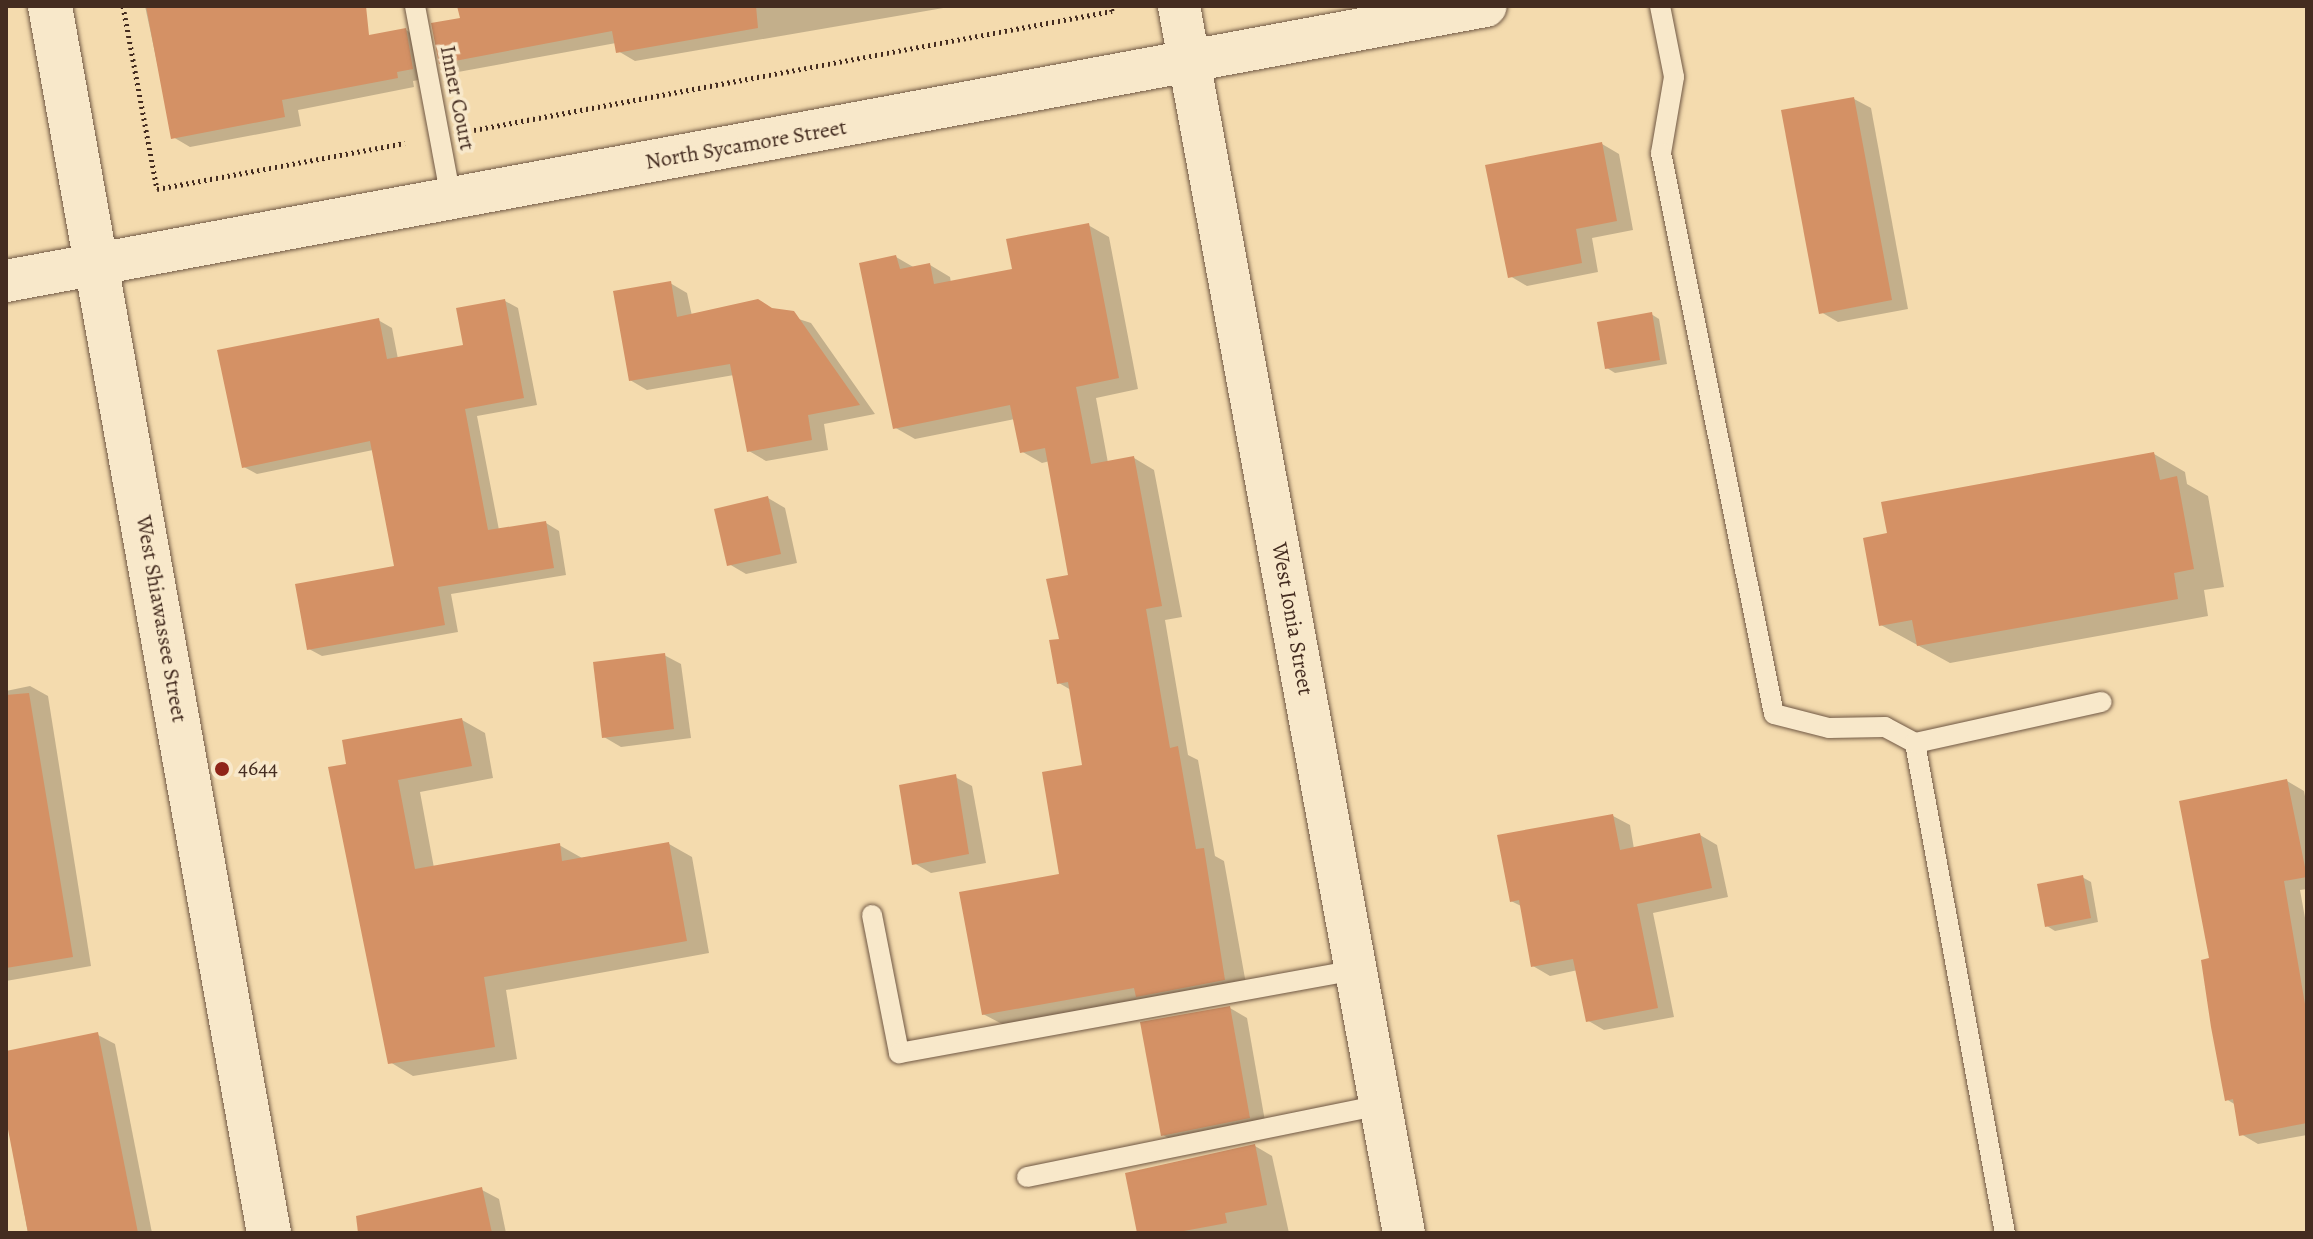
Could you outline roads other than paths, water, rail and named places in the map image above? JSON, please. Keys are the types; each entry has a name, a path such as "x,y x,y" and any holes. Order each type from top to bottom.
{"street":[{"name":"West Shiawassee Street","path":"50,6 269,1233"},
{"name":"West Ionia Street","path":"1179,6 1404,1233"},
{"name":"North Sycamore Street","path":"6,281 1190,64 1486,6"}],"lane":[{"name":"Inner Court","path":"415,6 451,199"},
{"path":"1660,6 1674,77 1661,153 1774,714 1829,728 1885,727 1915,743 2102,702"},
{"path":"1915,743 2005,1233"},
{"path":"872,915 899,1053 1356,970"},
{"path":"1027,1177 1381,1105"}],"place":[{"name":"4644","path":"222,769"}]}
